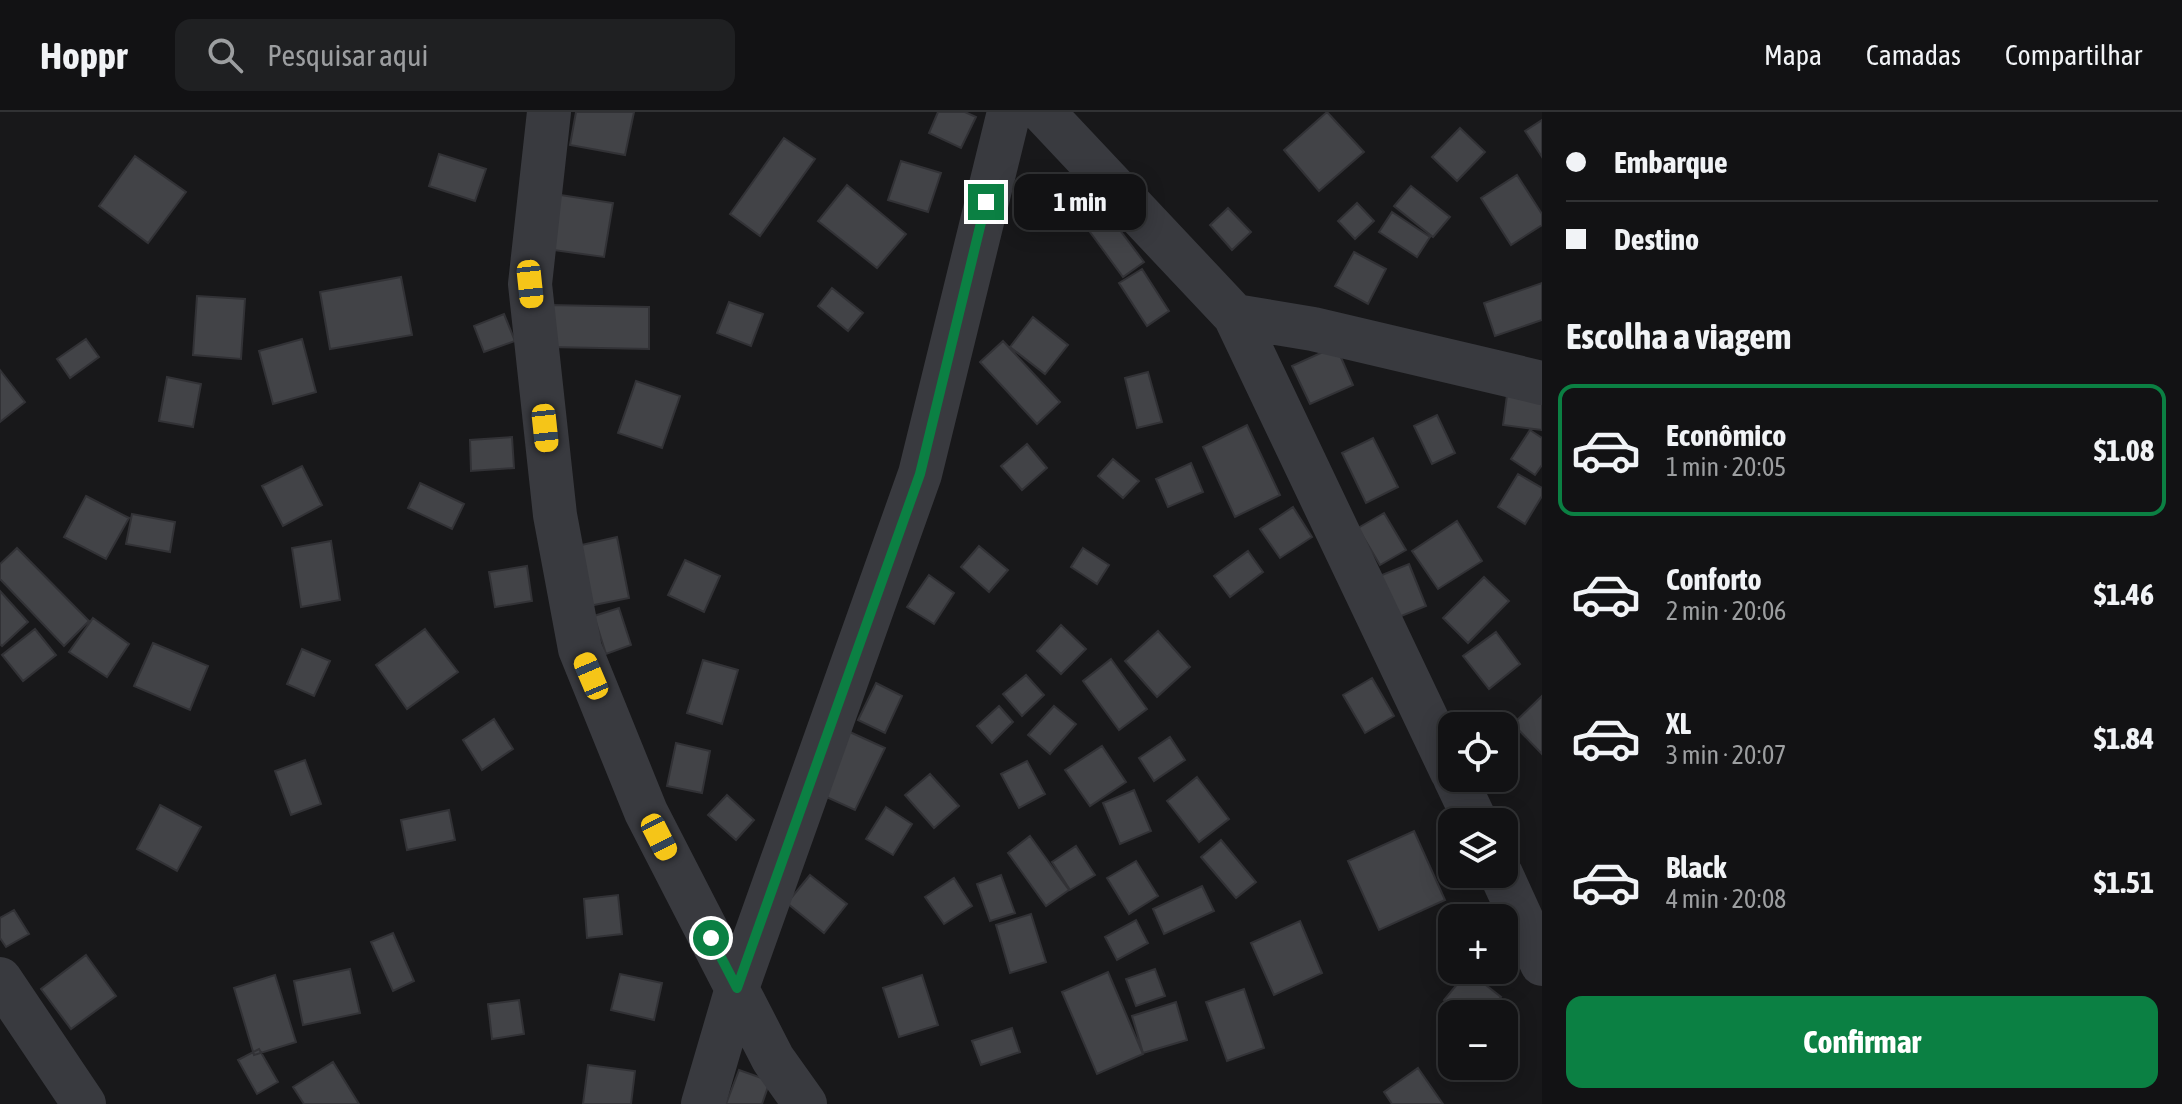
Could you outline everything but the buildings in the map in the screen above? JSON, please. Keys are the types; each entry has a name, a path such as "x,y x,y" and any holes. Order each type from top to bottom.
{"street":[{"path":"549,112 530,284 555,515 580,649 646,812 773,1059 805,1104"},
{"path":"703,1104 737,988 920,474 1009,112"},
{"path":"1043,112 1235,316 1438,743"},
{"path":"1235,316 1313,329 1542,383"},
{"path":"1507,888 1542,964"},
{"path":"0,979 84,1104"}],"route":[{"path":"711,938 737,988 920,474 986,202"}]}
